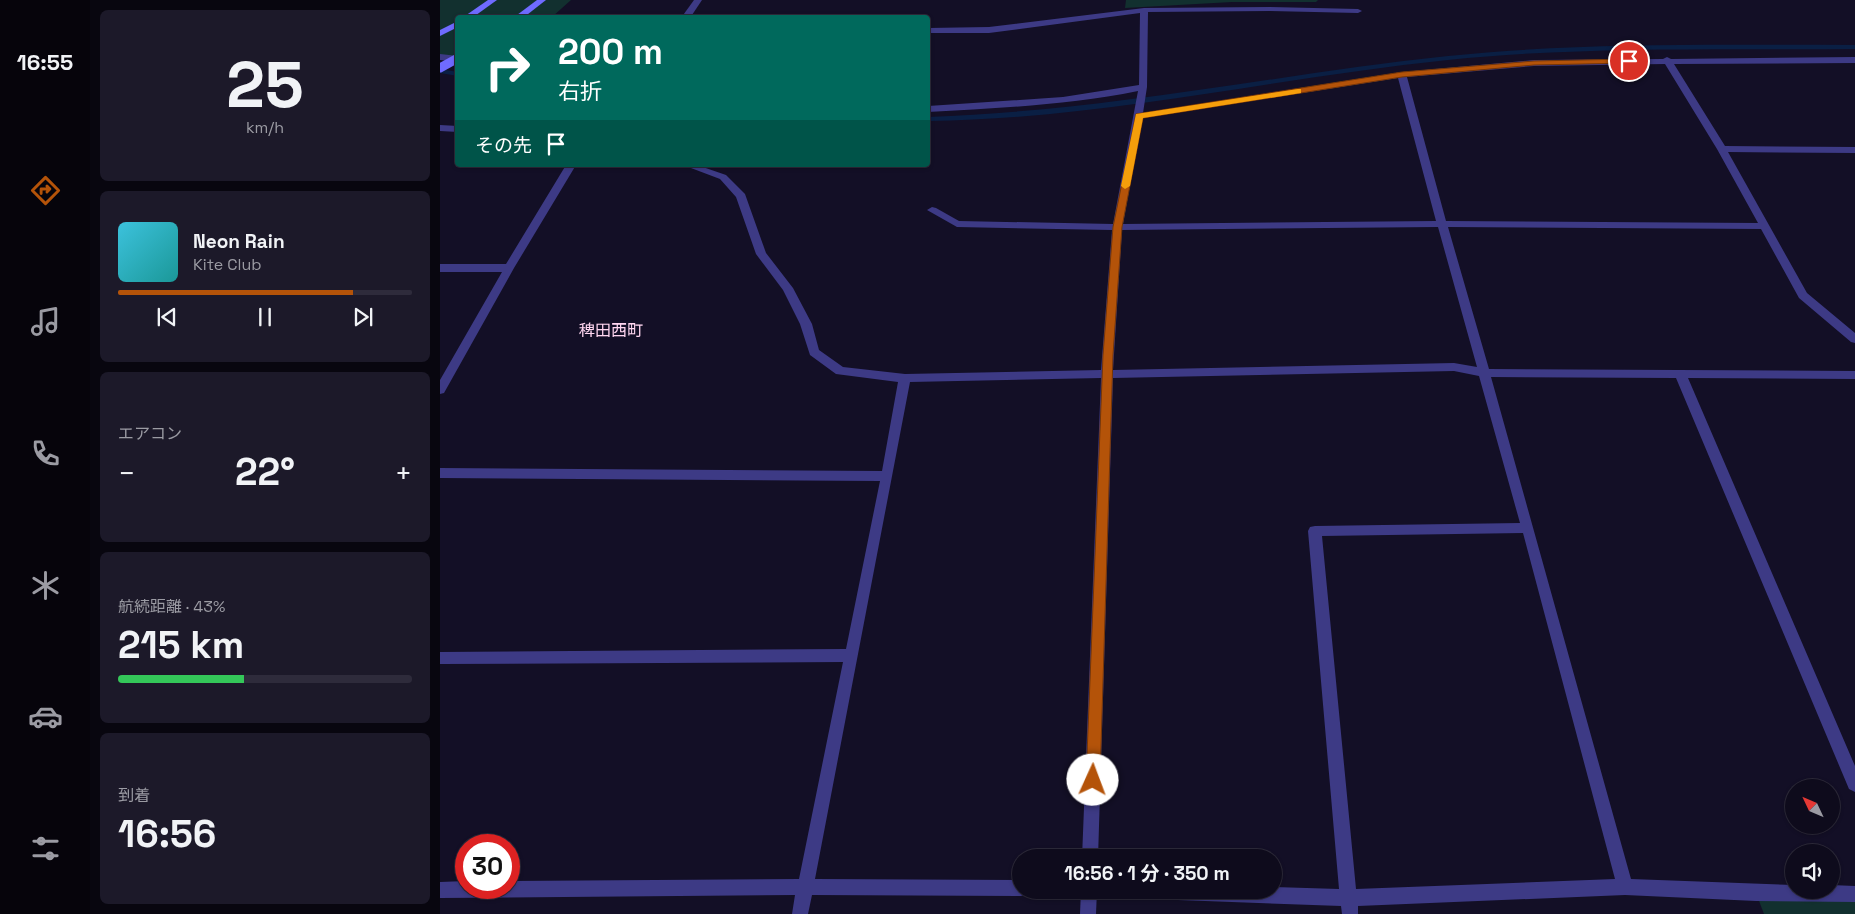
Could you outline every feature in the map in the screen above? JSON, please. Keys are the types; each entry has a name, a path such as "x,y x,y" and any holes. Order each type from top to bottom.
{"main road":[{"path":"470,15 493,0"},
{"path":"521,15 542,0"},
{"path":"440,33 455,25"},
{"path":"440,68 455,60"}],"street":[{"path":"687,15 698,0"},
{"path":"930,30 989,30 1144,10 1270,9 1358,11"},
{"path":"1090,849 1107,373 1117,227 1142,89 1144,10"},
{"path":"440,57 455,58"},
{"path":"1139,113 1402,75 1534,63 1667,60 1855,60"},
{"path":"1667,60 1722,149 1803,295 1855,339"},
{"path":"1402,75 1528,528 1625,887"},
{"path":"930,109 1112,94 1142,89"},
{"path":"440,128 455,129"},
{"path":"1722,149 1855,150"},
{"path":"440,390 509,268 570,167"},
{"path":"694,167 723,177 742,196 761,254 788,288 806,324 814,352 840,371 904,378 1454,367 1484,373 1855,375"},
{"path":"932,210 957,224 1117,227 1442,224 1765,226"},
{"path":"440,268 509,268"},
{"path":"1680,374 1855,784"},
{"path":"800,914 887,476 904,378"},
{"path":"440,473 887,476"},
{"path":"1349,906 1315,531 1528,528"},
{"path":"440,658 851,655"},
{"path":"440,890 806,887 1012,888"},
{"path":"1251,899 1349,906 1625,887 1756,893 1855,894"},
{"path":"1088,914 1089,899"}],"green space":[{"path":"440,0 571,0 554,15 455,15 455,59 440,57"},
{"path":"1126,0 1318,0 1316,2 1232,2 1125,8"},
{"path":"1756,893 1785,894 1785,899 1840,899 1840,895 1855,895 1855,914 1764,914"}],"waterway":[{"path":"930,119 993,116 1124,103 1383,66 1499,54 1601,49 1855,47"},
{"path":"440,71 455,74"}],"slow traffic":[{"path":"1125,186 1139,116 1298,91"}],"district":[{"name":"稗田西町","path":"611,330"}],"route":[{"path":"1093,780 1108,355 1117,227 1139,116 1402,75 1534,63 1629,61"}]}
